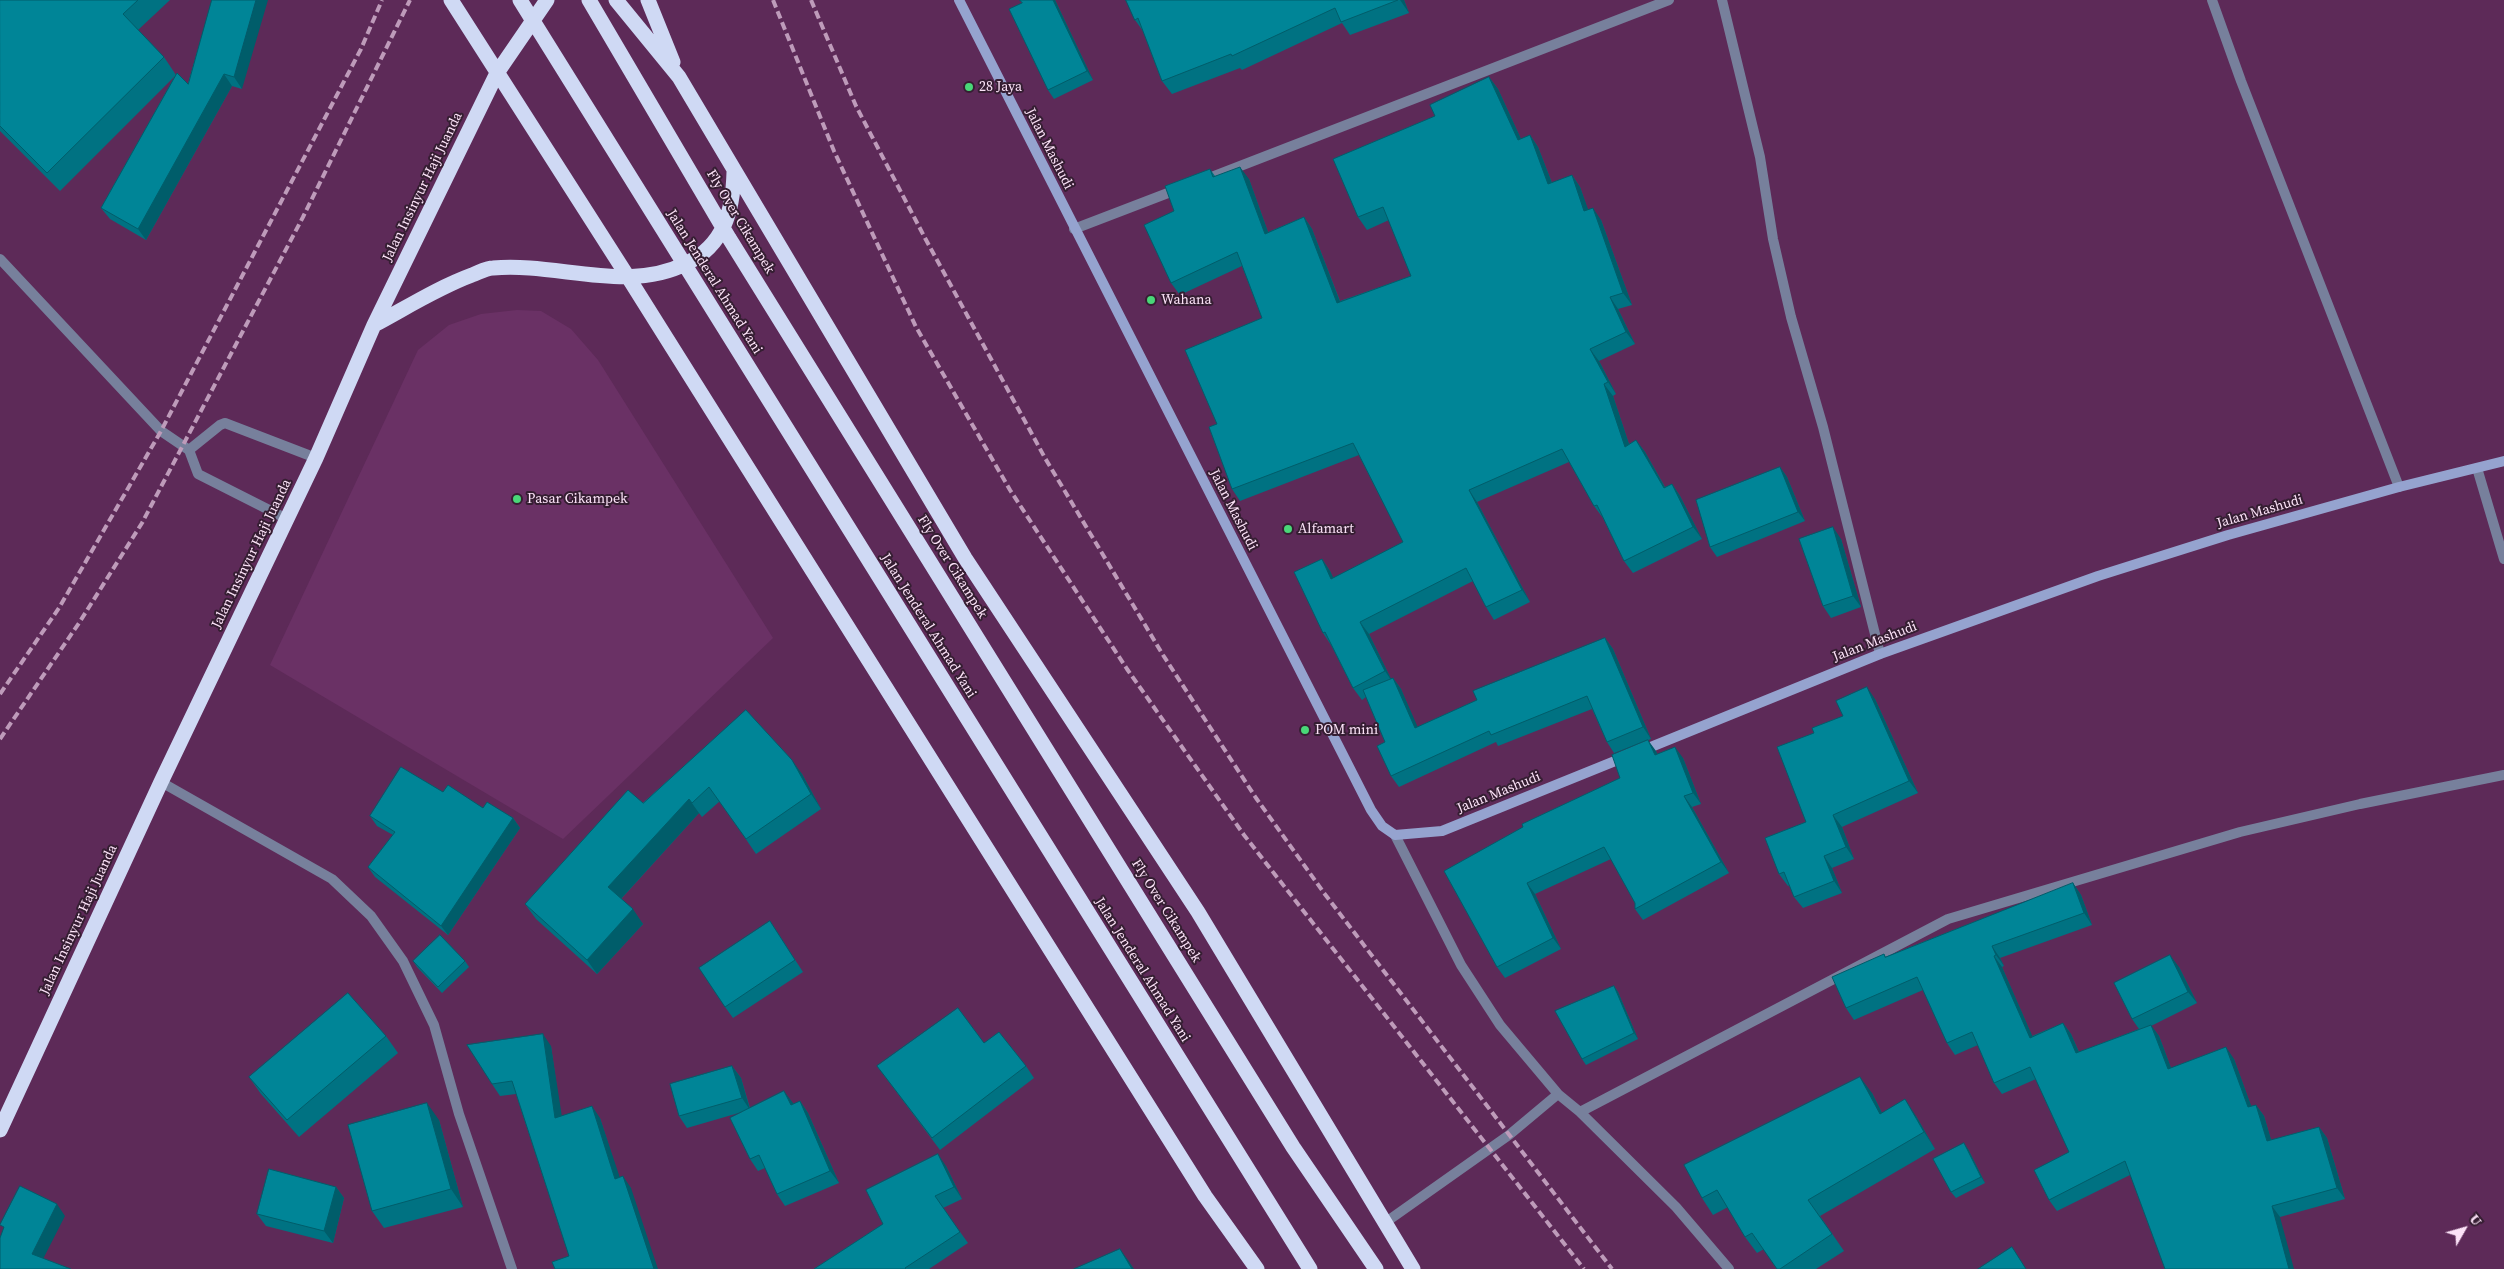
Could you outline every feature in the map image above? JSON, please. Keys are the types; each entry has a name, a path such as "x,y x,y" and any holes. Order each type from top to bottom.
{"highway":[{"path":"451,0 628,277 1199,1187 1257,1269"},
{"name":"Jalan Jenderal Ahmad Yani","path":"520,0 1306,1263"},
{"name":"Jalan Insinyur Haji Juanda","path":"0,1130 161,782 316,458 374,325 497,73 547,0"},
{"name":"Fly Over Cikampek","path":"589,0 729,238 1293,1148 1376,1269"},
{"path":"616,0 679,77"},
{"path":"648,0 679,77 965,558 1198,912 1413,1269"},
{"path":"374,325 450,283 491,268 525,268 628,277 646,277 671,272 698,258 709,249 723,232 734,192 734,172"}],"street":[{"name":"Jalan Mashudi","path":"958,0 1371,810 1382,826 1395,835 1442,831 1880,654 2098,576 2228,535 2399,487 2504,461"},
{"path":"1074,230 1669,0"},
{"path":"1722,0 1760,157 1774,239 1791,317 1823,427 1880,654"},
{"path":"2212,0 2241,81 2399,487"},
{"path":"0,259 161,431 189,450 198,474 287,520"},
{"path":"189,450 224,423 316,458"},
{"path":"2477,468 2504,559"},
{"path":"1580,1112 1948,919 2240,832 2360,804 2504,775"},
{"path":"161,782 332,879 372,916 402,961 434,1025 458,1114 512,1269"},
{"path":"1395,835 1461,965 1500,1025 1558,1094 1580,1112 1676,1207 1729,1269"},
{"path":"1386,1222 1509,1135 1558,1094"}],"shaded area":[{"name":"Pasar Cikampek","path":"517,310 541,311 571,329 598,360 773,638 563,839 270,665 418,350 449,325 481,314"}],"building":[{"path":"0,0 138,0 123,14 164,57 47,173 0,126"},
{"path":"212,0 256,0 234,77 224,74 138,229 101,208 177,73 188,84"},
{"path":"1020,0 1053,0 1087,71 1048,90 1009,9 1022,3"},
{"path":"1126,0 1398,0 1341,22 1335,8 1232,56 1231,54 1162,81 1138,18 1135,20"},
{"path":"1489,77 1518,140 1530,135 1548,184 1572,175 1584,211 1593,208 1623,293 1610,297 1626,332 1590,349 1608,382 1604,384 1625,447 1636,440 1664,488 1672,484 1693,527 1624,561 1597,505 1594,506 1562,449 1469,490 1522,590 1486,607 1466,568 1360,622 1385,671 1353,688 1325,632 1323,633 1294,572 1322,559 1331,579 1403,542 1353,443 1232,489 1209,427 1217,424 1185,350 1262,318 1237,252 1171,283 1144,225 1174,211 1165,186 1210,169 1213,177 1240,167 1265,234 1304,217 1337,303 1411,276 1383,207 1358,217 1333,159 1435,116 1430,105"},
{"path":"1780,467 1798,512 1710,547 1696,500"},
{"path":"1833,527 1853,596 1823,606 1799,539"},
{"path":"1605,638 1643,727 1607,742 1587,696 1491,735 1489,731 1391,776 1377,746 1385,742 1363,690 1393,678 1415,728 1477,700 1473,691"},
{"path":"1867,687 1909,781 1833,815 1846,847 1824,856 1834,881 1794,897 1784,872 1779,874 1765,838 1806,822 1777,747 1814,733 1812,728 1843,716 1836,701"},
{"path":"746,710 792,760 811,794 746,839 709,787 692,803 689,799 608,887 633,909 587,960 525,904 628,790 643,803"},
{"path":"1648,740 1655,755 1675,747 1693,793 1684,796 1721,862 1635,909 1635,903 1604,847 1527,883 1553,938 1497,967 1444,871 1523,827 1522,824 1620,778 1612,755"},
{"path":"401,767 443,792 448,785 483,808 487,802 513,818 441,926 368,867 395,832 370,816"},
{"path":"2073,883 2084,913 1992,946 1996,955 1994,956 2030,1038 2063,1023 2076,1053 2151,1025 2168,1069 2226,1047 2248,1107 2256,1105 2267,1141 2319,1127 2337,1188 2272,1206 2289,1269 2165,1269 2125,1161 2049,1200 2034,1170 2069,1152 2030,1067 1994,1083 1972,1032 1947,1043 1917,977 1846,1008 1832,977 1884,954 1885,957"},
{"path":"770,921 795,960 725,1007 699,968"},
{"path":"440,935 465,961 438,987 413,961"},
{"path":"2170,955 2188,992 2132,1019 2114,983"},
{"path":"1614,986 1634,1033 1582,1059 1555,1011"},
{"path":"348,993 386,1036 287,1120 249,1077"},
{"path":"958,1008 984,1043 999,1032 1026,1066 932,1138 877,1066"},
{"path":"543,1034 555,1118 592,1106 615,1179 623,1176 654,1269 555,1269 552,1262 569,1256 512,1081 492,1084 467,1045"},
{"path":"732,1066 742,1098 679,1116 670,1084"},
{"path":"1860,1077 1880,1114 1905,1099 1924,1132 1808,1200 1832,1234 1780,1269 1777,1269 1752,1233 1745,1237 1717,1190 1702,1198 1684,1165"},
{"path":"784,1091 791,1105 800,1101 830,1171 777,1194 759,1155 750,1159 730,1118"},
{"path":"427,1103 451,1189 372,1211 348,1125"},
{"path":"1964,1143 1981,1177 1951,1192 1933,1159"},
{"path":"938,1154 954,1187 935,1196 960,1232 906,1269 814,1269 883,1224 866,1190"},
{"path":"269,1169 336,1187 324,1231 257,1214"},
{"path":"20,1186 57,1204 32,1254 71,1269 0,1269 0,1238 4,1227 0,1225"},
{"path":"2012,1247 2026,1269 1978,1269"},
{"path":"1120,1249 1132,1269 1074,1269"}],"railway":[{"path":"0,694 59,608 161,431 361,49 382,0"},
{"path":"0,739 79,623 142,523 303,217 410,0"},
{"path":"773,0 834,151 916,327 1010,490 1127,669 1244,835 1584,1269"},
{"path":"811,0 856,106 925,238 1045,458 1163,655 1256,798 1324,893 1612,1269"}],"place":[{"name":"28 Jaya","path":"969,87"},
{"name":"Wahana","path":"1151,300"},
{"name":"Pasar Cikampek","path":"517,499"},
{"name":"Alfamart","path":"1288,529"},
{"name":"POM mini","path":"1305,730"}]}
